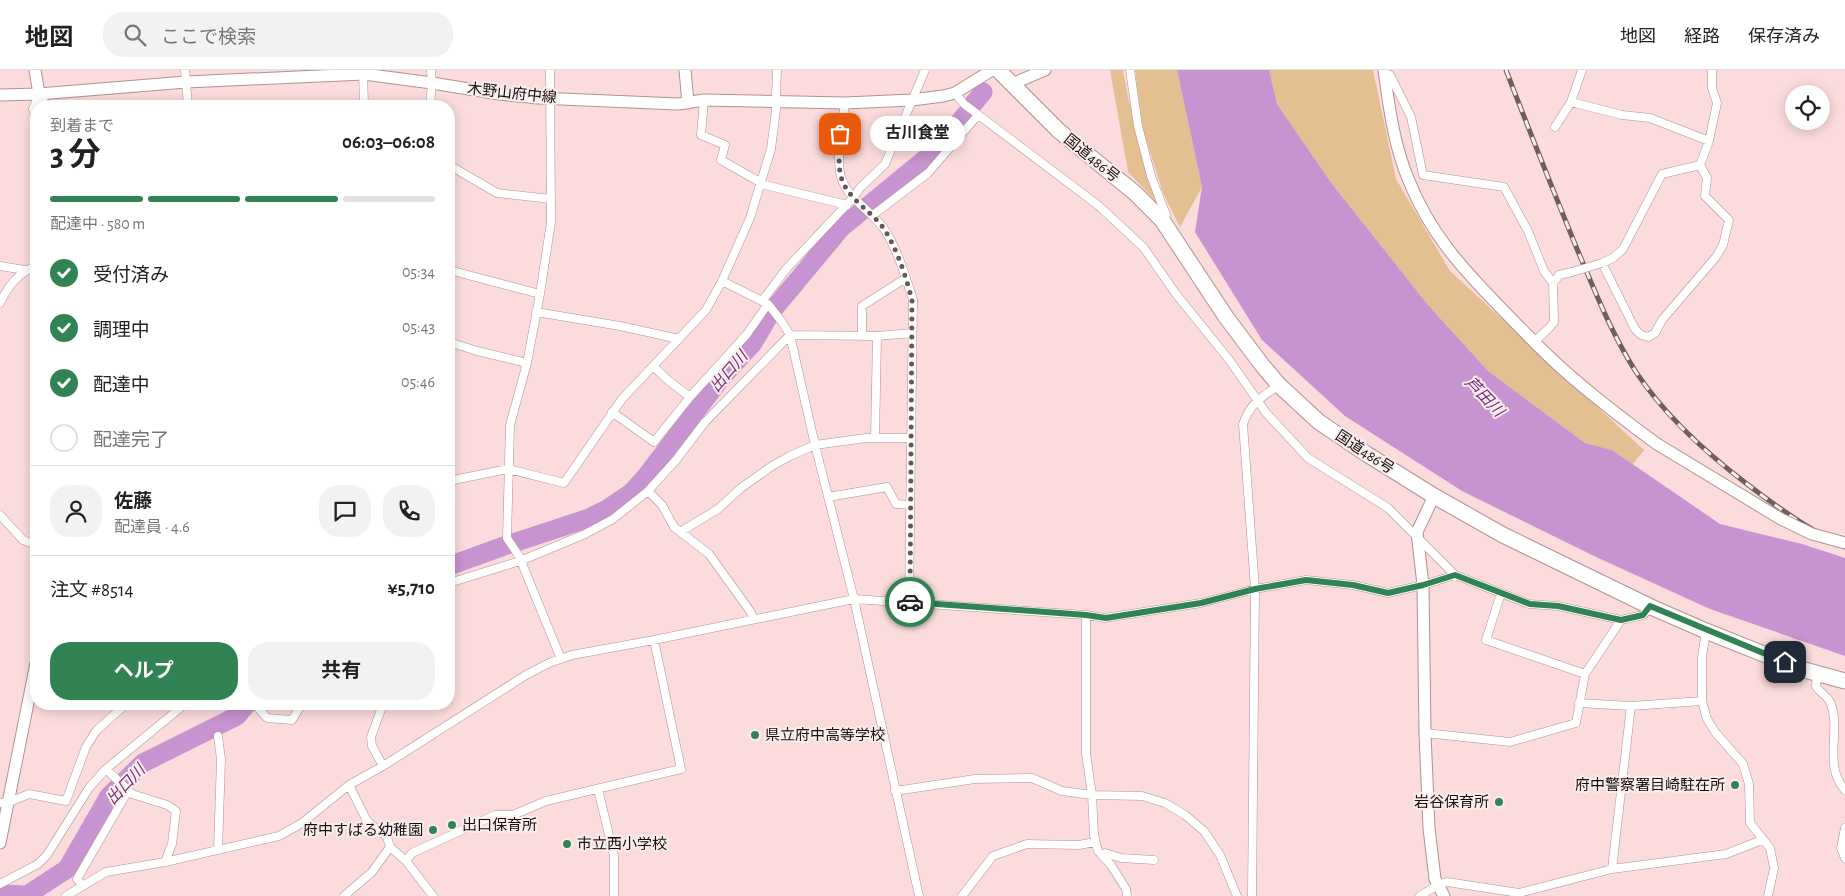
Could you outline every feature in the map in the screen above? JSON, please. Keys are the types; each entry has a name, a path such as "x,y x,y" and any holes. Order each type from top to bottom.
{"highway":[{"name":"国道486号","path":"998,70 1059,130 1135,193 1162,220 1226,317 1279,385 1318,422 1434,496 1503,535 1706,631 1801,669 1845,681"}],"street":[{"path":"35,70 42,100"},
{"path":"185,70 188,100"},
{"path":"431,70 431,100"},
{"path":"550,70 551,222 527,362 510,425 507,538 520,559 561,659"},
{"path":"685,70 688,103"},
{"path":"455,480 508,469 564,483 622,399 706,310 722,281 750,218 761,183 771,149 777,102 777,70"},
{"path":"612,412 654,442 690,397 747,334 787,268 853,198 860,188 885,164 908,114 925,70"},
{"name":"木野山府中線","path":"0,94 39,94 186,82 364,72 499,94 550,98 678,104 704,100 845,103 912,100 955,93 992,70"},
{"path":"1012,84 1044,70"},
{"path":"1130,70 1138,126 1152,176 1166,215 1162,220"},
{"path":"1555,127 1571,102 1582,70"},
{"path":"1602,263 1635,329 1641,336 1648,337 1654,333 1662,320 1716,257 1723,246 1730,220 1705,196 1707,178 1700,165 1709,141 1717,103 1712,88 1712,70"},
{"path":"364,72 364,100"},
{"path":"1384,72 1390,75 1411,117 1423,175 1504,187 1528,231 1544,271 1553,283"},
{"path":"1384,72 1394,133 1409,181 1429,222 1459,265 1534,342 1580,384 1657,444 1781,519 1812,534 1845,542"},
{"path":"955,93 964,104 978,115 1099,206 1144,248 1267,414 1308,458 1388,508 1455,575 1530,604 1558,606 1621,620 1643,615 1650,606"},
{"path":"37,100 39,94"},
{"path":"704,100 701,135 725,145 720,160 765,185 846,205"},
{"path":"1571,102 1622,115 1650,118 1709,141"},
{"path":"845,103 840,134 840,173 846,189 853,198 873,215 886,232 906,278 912,300 909,602"},
{"path":"873,215 928,174 978,115"},
{"path":"1534,342 1554,322 1553,283 1558,275 1602,263 1613,258 1623,249 1662,174 1700,165"},
{"path":"455,168 497,193 551,199"},
{"path":"0,266 25,270"},
{"path":"0,302 7,287 25,270 30,268"},
{"path":"455,272 540,294"},
{"path":"862,336 862,306 906,278"},
{"path":"722,281 765,302 790,335 815,446 854,598 919,896"},
{"path":"536,312 620,326 679,339"},
{"path":"455,581 585,534 614,519 648,491 676,460 705,422 790,335 877,336 912,333"},
{"path":"875,438 877,336"},
{"path":"455,344 477,352 527,362"},
{"path":"653,366 690,397"},
{"path":"1252,896 1255,589 1243,424 1249,410 1257,400 1279,385"},
{"path":"680,532 718,509 741,488 790,456 815,446 875,438 911,438"},
{"path":"828,497 887,487 896,504 910,506"},
{"path":"648,491 662,505 674,527 709,554 754,619"},
{"path":"1434,496 1417,532 1423,585 1425,733 1429,828 1435,879 1444,896"},
{"path":"0,515 23,540 30,543"},
{"path":"66,896 106,872 165,862 279,836 302,823 350,785 526,675 572,655 654,640 854,598 1106,618 1201,603 1255,589 1306,580 1353,585 1388,593 1455,575"},
{"path":"1501,592 1486,640 1585,674"},
{"path":"1086,615 1086,753 1092,794 1094,834 1098,851 1111,865 1126,889 1127,896"},
{"path":"1425,733 1510,742 1576,723 1585,674 1621,620"},
{"path":"1706,631 1702,657 1702,701 1707,719 1743,764 1749,784 1748,810 1750,823 1770,848 1774,868 1768,896"},
{"path":"406,862 412,853 495,815 513,815 546,801 681,769 654,640"},
{"path":"1817,673 1816,686 1830,701 1834,717 1832,759 1840,785 1845,790"},
{"path":"0,843 4,803 30,689"},
{"path":"1579,703 1631,706 1702,701"},
{"path":"1612,869 1631,706"},
{"path":"4,803 29,794 66,801 86,747 96,731 119,710"},
{"path":"0,884 38,864 47,855 89,788 106,769 178,710"},
{"path":"260,710 267,718 292,720 298,710"},
{"path":"381,710 371,737 372,746 383,766"},
{"path":"218,736 221,759 218,850"},
{"path":"106,769 132,794 166,805 176,811 172,844 165,862"},
{"path":"895,790 975,779 1032,778 1062,791 1142,796 1165,803 1185,815 1204,831 1220,855 1237,896"},
{"path":"350,785 367,821 388,837 390,847 406,862 432,896"},
{"path":"598,789 614,856 614,896"},
{"path":"82,886 77,879 128,791"},
{"path":"1845,828 1841,848 1845,858"},
{"path":"1420,896 1447,882 1519,893 1612,869 1726,854 1762,840"},
{"path":"962,896 993,856 1027,844 1079,845 1096,842"},
{"path":"344,896 372,872 390,847"},
{"path":"1102,855 1104,853 1121,858 1154,860"}],"shaded area":[{"path":"1110,70 1123,70 1128,97 1156,201 1128,172"},
{"path":"1135,70 1177,70 1202,187 1180,227 1163,193 1143,130"},
{"path":"1269,70 1373,70 1396,179 1450,271 1644,450 1633,464 1612,450 1585,443 1488,371 1428,305 1332,184 1277,104"}],"water":[{"name":"芦田川","path":"1177,70 1269,70 1277,104 1332,184 1428,305 1488,371 1585,443 1612,450 1720,524 1802,544 1845,558 1845,656 1710,609 1596,557 1462,491 1345,416 1262,340 1195,232 1202,187"}],"waterway":[{"name":"出口川","path":"974,103 983,92"},
{"name":"出口川","path":"455,564 589,518 607,509 632,492 722,377 753,343 772,311 841,228 936,150 966,114"},
{"name":"出口川","path":"0,894 27,895 67,869 109,796 143,763 237,716 242,710"}],"railway":[{"path":"1506,70 1604,312 1627,357 1647,388 1673,418 1731,472 1794,518 1845,547"}],"way so far":[{"path":"840,134 840,173 846,189 853,198 873,215 886,232 906,278 912,300 910,602"}],"place":[{"name":"古川食堂","path":"840,134"},
{"name":"県立府中高等学校","path":"755,735"},
{"name":"府中警察署目崎駐在所","path":"1735,785"},
{"name":"岩谷保育所","path":"1499,802"},
{"name":"出口保育所","path":"452,825"},
{"name":"府中すばる幼稚園","path":"433,830"},
{"name":"市立西小学校","path":"567,844"}],"route":[{"path":"910,602 1106,618 1201,603 1255,589 1306,580 1353,585 1388,593 1455,575 1530,604 1558,606 1621,620 1643,615 1650,606 1706,631 1785,662"}]}
